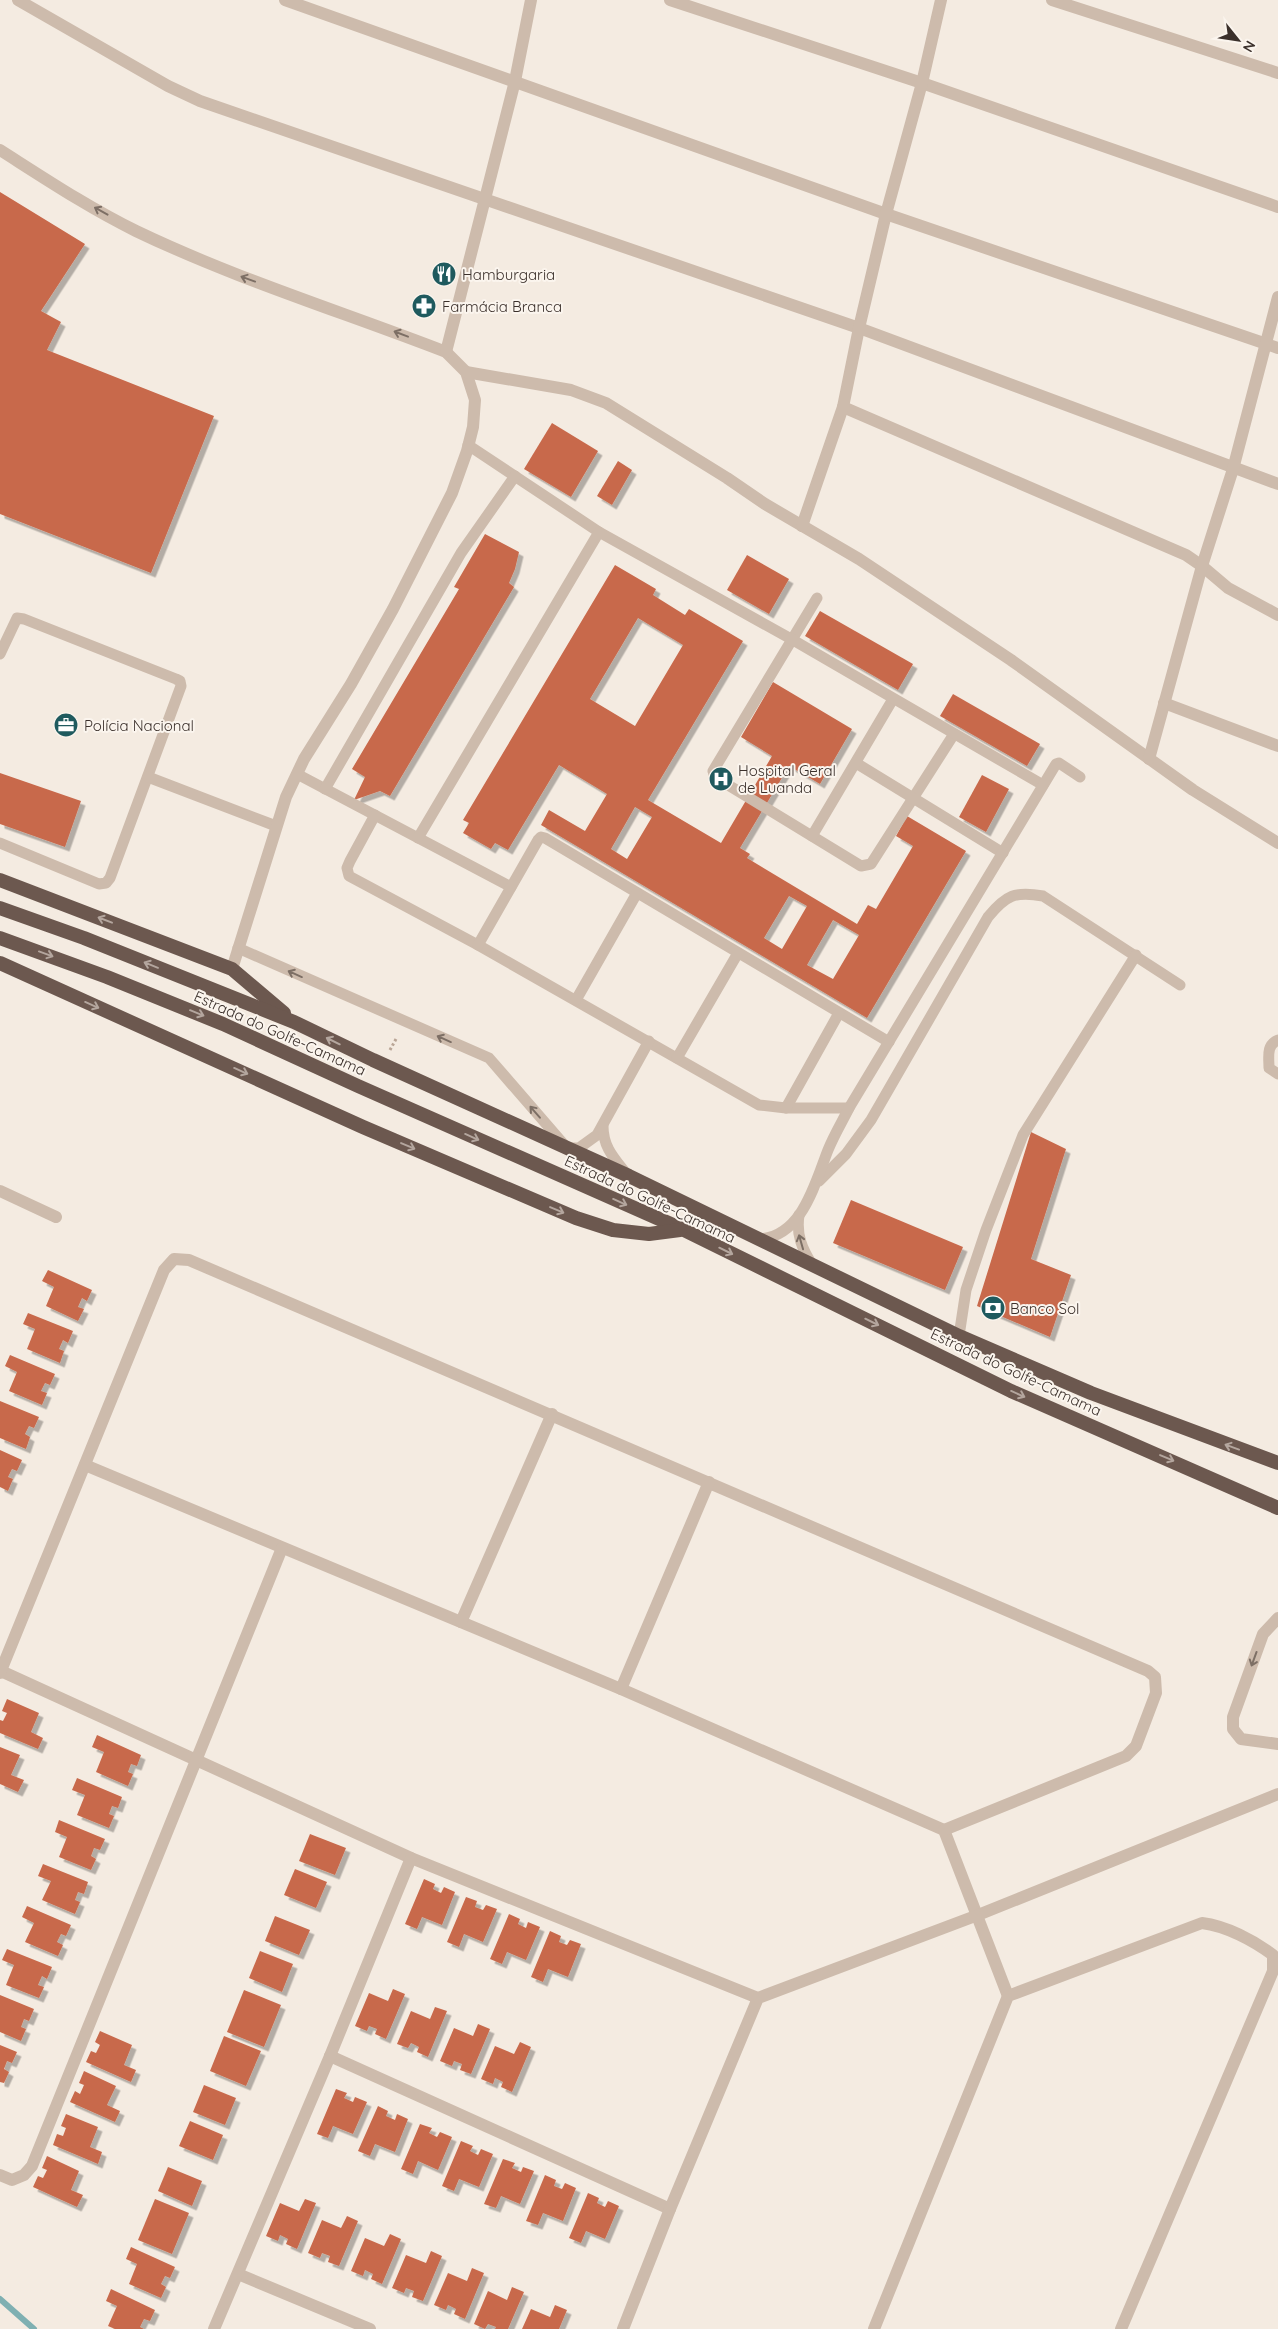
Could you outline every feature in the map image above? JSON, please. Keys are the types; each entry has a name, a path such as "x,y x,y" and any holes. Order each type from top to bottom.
{"highway":[{"path":"0,880 232,969 294,1022"},
{"name":"Estrada do Golfe-Camama","path":"0,908 84,938 294,1022 629,1176 959,1336 1091,1393 1278,1463"},
{"name":"Estrada do Golfe-Camama","path":"0,938 107,977 223,1024 682,1230 1011,1391 1278,1508"},
{"path":"0,963 356,1124 576,1218 613,1230 649,1234 682,1230"}],"street":[{"path":"18,0 168,86 200,101 859,328 1233,469 1278,484"},
{"path":"285,0 886,214 1272,346"},
{"path":"446,352 515,82 531,0"},
{"path":"670,0 922,82 1278,207"},
{"path":"802,526 843,407 859,328 886,214 922,82 941,0"},
{"path":"1052,0 1278,73"},
{"path":"0,150 63,190 144,234 218,268 446,352 466,372 475,400 473,427 452,493 393,609 297,774 276,826 232,969"},
{"path":"1148,759 1202,566 1272,346 1278,297"},
{"path":"466,372 571,390 606,403 728,478 765,504 859,559 928,604 1011,660 1148,759 1278,843"},
{"path":"843,407 1186,556 1202,566 1228,588 1278,615"},
{"path":"1164,703 1278,746"},
{"path":"0,1191 56,1217"},
{"path":"944,1830 1126,1756 1136,1746 1156,1693 1155,1677 1148,1670 189,1260 174,1259 164,1270 0,1672 411,1858 758,1998 978,1916 1278,1794"},
{"path":"461,1622 552,1414"},
{"path":"85,1465 621,1689 944,1830 1008,1996 874,2329"},
{"path":"621,1689 709,1482"},
{"path":"0,2175 12,2180 24,2175 32,2166 282,1548"},
{"path":"1278,1618 1263,1634 1233,1717 1233,1729 1241,1739 1278,1744"},
{"path":"214,2329 330,2056 411,1858"},
{"path":"1008,1996 1202,1923 1214,1924 1260,1945 1273,1955 1273,1971 1121,2329"},
{"path":"623,2329 670,2209 758,1998"},
{"path":"330,2056 670,2209"},
{"path":"238,2274 370,2329"}],"lane":[{"path":"468,445 599,532 793,640 1043,785"},
{"path":"326,789 461,553 514,476"},
{"path":"418,838 599,532"},
{"path":"817,598 713,771 715,777 861,866 867,866 872,864 954,734"},
{"path":"0,654 17,618 180,681 181,686 110,878 106,883 99,884 0,843"},
{"path":"812,836 893,699"},
{"path":"856,763 1003,852"},
{"path":"814,1267 803,1250 797,1229 800,1215 816,1184 829,1148 849,1108 1057,763 1080,777"},
{"path":"297,774 511,887"},
{"path":"148,777 276,826"},
{"path":"375,815 347,868 349,876 478,945 758,1105 786,1108 849,1108"},
{"path":"478,945 541,837 889,1042"},
{"path":"816,1184 846,1154 871,1120 988,917 1000,902 1012,895 1027,893 1043,896 1180,984"},
{"path":"576,1000 636,894"},
{"path":"238,948 489,1058 568,1148 579,1148 597,1135 649,1041"},
{"path":"677,1058 738,953"},
{"path":"959,1336 966,1290 986,1230 1023,1135 1136,955"},
{"path":"786,1108 839,1013"},
{"path":"1278,1040 1273,1042 1269,1050 1269,1068 1278,1074"},
{"path":"603,1126 603,1139 609,1152 629,1176"},
{"path":"746,1234 758,1239 771,1238 787,1228 800,1215"}],"building":[{"path":"0,192 85,244 41,311 61,322 47,350 214,416 151,573 0,514"},
{"path":"552,423 598,451 571,497 524,469"},
{"path":"618,461 632,470 612,505 597,496"},
{"path":"485,534 519,552 509,583 514,587 390,796 380,791 354,800 365,777 352,769 459,589 454,587"},
{"path":"747,555 789,579 769,614 727,590"},
{"path":"615,565 656,589 653,595 685,615 689,609 743,641 648,800 721,843 772,756 741,737 773,682 852,729 820,784 789,766 740,848 750,854 747,858 857,924 868,905 876,909 913,846 896,836 907,816 966,851 867,1018 541,825 549,810 585,831 607,794 559,765 508,850 495,843 491,849 463,833 469,823 463,820","holes":["638,618 683,645 635,726 590,699","635,807 652,817 627,859 611,849","789,896 807,906 782,949 764,938","833,920 859,935 833,979 807,965"]},
{"path":"820,611 913,664 898,690 805,636"},
{"path":"953,694 1040,744 1027,766 940,716"},
{"path":"0,773 81,801 65,847 0,824"},
{"path":"982,775 1009,789 986,832 959,817"},
{"path":"1031,1132 1066,1149 1031,1259 1071,1275 1050,1337 977,1306"},
{"path":"851,1200 963,1247 945,1290 833,1243"},
{"path":"48,1270 92,1290 87,1301 82,1298 78,1307 84,1309 78,1321 46,1306 54,1287 42,1281"},
{"path":"28,1313 73,1331 68,1343 63,1340 59,1349 64,1351 60,1363 27,1349 35,1329 23,1324"},
{"path":"10,1355 55,1374 50,1385 45,1383 41,1391 47,1393 42,1405 9,1391 17,1372 5,1366"},
{"path":"0,1401 39,1417 34,1428 29,1426 25,1434 30,1437 26,1449 0,1438"},
{"path":"0,1450 22,1460 17,1471 12,1469 8,1477 13,1479 8,1491 0,1487"},
{"path":"7,1699 39,1713 31,1732 43,1738 38,1749 0,1733 0,1720 3,1721 7,1713 2,1711"},
{"path":"97,1735 141,1755 137,1766 131,1764 128,1772 133,1774 128,1786 96,1772 104,1752 92,1747"},
{"path":"0,1747 20,1755 11,1775 24,1780 18,1792 0,1784"},
{"path":"77,1778 122,1797 118,1808 112,1806 109,1814 114,1816 109,1828 77,1815 85,1795 72,1790"},
{"path":"59,1820 105,1839 100,1850 94,1848 91,1856 96,1859 91,1870 59,1857 67,1837 55,1832"},
{"path":"310,1834 346,1848 335,1875 299,1861"},
{"path":"43,1864 88,1882 84,1894 78,1892 75,1900 80,1902 75,1914 42,1900 51,1881 38,1876"},
{"path":"295,1869 327,1882 316,1908 284,1895"},
{"path":"424,1879 435,1884 433,1889 441,1893 444,1887 455,1892 442,1925 422,1917 417,1929 405,1924"},
{"path":"466,1897 477,1901 475,1907 483,1910 486,1905 497,1909 483,1942 464,1934 459,1947 447,1942"},
{"path":"27,1906 71,1925 66,1936 61,1934 57,1942 63,1945 58,1956 25,1942 34,1923 22,1917"},
{"path":"509,1914 520,1919 518,1924 526,1928 528,1922 540,1927 526,1960 507,1952 502,1964 490,1959"},
{"path":"275,1916 310,1930 299,1955 265,1941"},
{"path":"550,1931 561,1936 559,1942 567,1945 570,1940 581,1944 568,1977 548,1969 543,1982 531,1977"},
{"path":"7,1949 52,1967 47,1979 42,1976 38,1985 44,1987 39,1998 6,1985 14,1965 2,1960"},
{"path":"260,1951 293,1964 282,1992 249,1978"},
{"path":"393,1989 405,1994 386,2039 375,2034 377,2029 369,2026 367,2031 355,2026 369,1993 388,2001"},
{"path":"244,1990 281,2005 264,2047 227,2032"},
{"path":"0,1995 34,2009 29,2021 24,2019 21,2027 26,2029 21,2041 0,2032"},
{"path":"435,2007 447,2011 428,2057 417,2052 419,2047 411,2043 408,2048 397,2044 411,2011 430,2019"},
{"path":"478,2024 490,2029 471,2074 460,2070 462,2064 454,2061 452,2066 440,2061 454,2028 473,2036"},
{"path":"100,2031 132,2045 124,2065 136,2070 131,2082 86,2062 91,2051 96,2053 100,2045 95,2042"},
{"path":"224,2036 261,2051 246,2086 210,2071"},
{"path":"520,2042 531,2047 512,2092 501,2087 503,2082 495,2078 493,2084 481,2079 495,2046 514,2054"},
{"path":"0,2045 17,2052 12,2063 7,2061 4,2069 9,2072 4,2083 0,2082"},
{"path":"84,2071 116,2086 107,2105 120,2111 115,2122 70,2102 75,2091 80,2094 84,2085 79,2083"},
{"path":"204,2085 236,2098 225,2125 193,2112"},
{"path":"336,2089 347,2093 344,2098 353,2102 355,2097 367,2102 353,2134 333,2126 328,2138 317,2134"},
{"path":"378,2106 388,2111 386,2116 395,2120 397,2114 408,2119 395,2152 375,2144 370,2156 358,2151"},
{"path":"66,2114 98,2127 90,2147 102,2152 98,2164 53,2145 57,2134 63,2136 66,2128 61,2126"},
{"path":"190,2121 223,2135 213,2160 179,2146"},
{"path":"420,2124 432,2128 429,2133 437,2137 440,2132 452,2137 438,2170 418,2161 413,2174 401,2169"},
{"path":"461,2141 473,2146 470,2151 478,2155 481,2149 493,2154 479,2187 459,2179 454,2191 442,2186"},
{"path":"47,2156 79,2171 71,2190 83,2195 77,2207 33,2187 38,2176 43,2178 47,2170 42,2168"},
{"path":"503,2159 515,2163 512,2168 521,2172 523,2167 534,2171 520,2204 501,2196 496,2208 484,2204"},
{"path":"168,2167 202,2181 192,2206 158,2191"},
{"path":"545,2175 556,2180 554,2186 562,2189 565,2183 576,2188 563,2221 543,2213 538,2225 526,2221"},
{"path":"588,2193 599,2198 597,2203 605,2207 608,2201 619,2206 605,2239 586,2231 581,2243 569,2238"},
{"path":"155,2199 189,2213 172,2254 138,2240"},
{"path":"305,2199 316,2203 297,2249 286,2244 288,2239 280,2235 278,2241 266,2236 280,2203 299,2211"},
{"path":"347,2216 358,2221 339,2266 328,2262 330,2256 322,2253 320,2258 308,2253 322,2220 341,2228"},
{"path":"390,2234 401,2239 382,2284 371,2279 373,2274 365,2270 363,2276 351,2271 365,2238 384,2246"},
{"path":"131,2247 175,2267 170,2278 165,2276 161,2284 166,2287 161,2298 129,2284 137,2264 126,2259"},
{"path":"431,2251 442,2256 423,2301 412,2297 414,2291 406,2288 404,2293 392,2288 406,2255 426,2263"},
{"path":"472,2268 484,2273 465,2319 454,2314 456,2309 448,2305 446,2310 434,2305 448,2273 467,2281"},
{"path":"512,2287 524,2292 508,2329 495,2329 496,2327 488,2324 485,2329 474,2324 488,2291 507,2300"},
{"path":"111,2289 155,2310 150,2321 144,2319 140,2327 144,2329 115,2329 108,2326 117,2306 106,2301"},
{"path":"555,2305 567,2310 559,2329 522,2329 531,2309 550,2317"}],"waterway":[{"path":"0,2299 34,2329"}],"place":[{"name":"Hamburgaria","path":"444,274"},
{"name":"Farmácia Branca","path":"424,306"},
{"name":"Polícia Nacional","path":"66,725"},
{"name":"Hospital Geral de Luanda","path":"721,779"},
{"name":"Banco Sol","path":"993,1308"}]}
